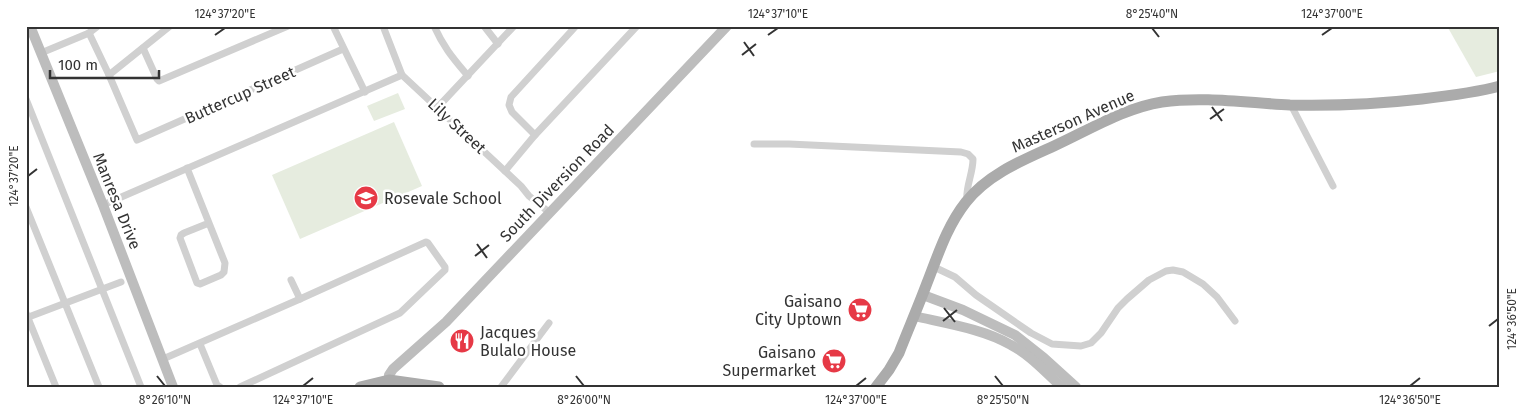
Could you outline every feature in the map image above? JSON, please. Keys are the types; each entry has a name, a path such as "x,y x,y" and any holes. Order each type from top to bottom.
{"main road":[{"name":"Masterson Avenue","path":"876,387 899,353 944,239 967,201 988,180 1005,170 1093,127 1136,109 1161,102 1183,100 1323,105 1400,102 1472,93 1500,86"},
{"path":"360,387 389,380 439,387"}],"street":[{"name":"Manresa Drive","path":"30,26 174,387"},
{"path":"41,53 89,33 98,26"},
{"path":"89,33 109,74 170,26"},
{"path":"143,48 159,81 288,26"},
{"path":"333,26 365,92"},
{"name":"Lily Street","path":"383,26 402,75 550,213"},
{"path":"434,26 442,43 468,76"},
{"path":"484,26 498,44"},
{"path":"437,108 514,26"},
{"path":"535,135 512,112 509,106 511,97 576,26"},
{"path":"505,171 535,135 637,26"},
{"name":"South Diversion Road","path":"389,380 392,369 446,322 727,26"},
{"name":"Buttercup Street","path":"109,74 137,140 344,49"},
{"path":"103,205 402,75"},
{"path":"26,99 29,116 141,387"},
{"path":"1291,105 1333,186"},
{"path":"754,144 947,151 968,154 973,159 973,166 966,193 967,201"},
{"path":"187,168 209,223 225,263 224,272 219,277 200,284 197,283 180,238 184,233 209,223"},
{"path":"26,207 99,387"},
{"path":"163,360 426,242 445,267 445,270 400,313 240,387"},
{"path":"934,267 955,277 976,295 1031,333 1052,344 1081,346 1091,343 1127,299 1149,280 1166,270 1183,272 1203,284 1217,297 1234,321"},
{"path":"291,280 300,299"},
{"path":"56,387 27,316 121,282"},
{"path":"923,295 1003,328 1028,345 1076,387"},
{"path":"956,325 963,310"},
{"path":"914,316 956,325 998,338 1024,354 1062,387"},
{"path":"500,387 549,323"},
{"path":"998,338 1003,328"},
{"path":"200,344 220,387"}],"shaded area":[{"path":"1447,26 1500,26 1500,71 1476,77"},
{"path":"398,93 405,109 374,121 367,106"},
{"path":"394,122 422,186 300,239 272,175"}],"place":[{"name":"Rosevale School","path":"366,198"},
{"name":"Gaisano City Uptown","path":"860,310"},
{"name":"Jacques Bulalo House","path":"462,341"},
{"name":"Gaisano Supermarket","path":"834,361"}]}
